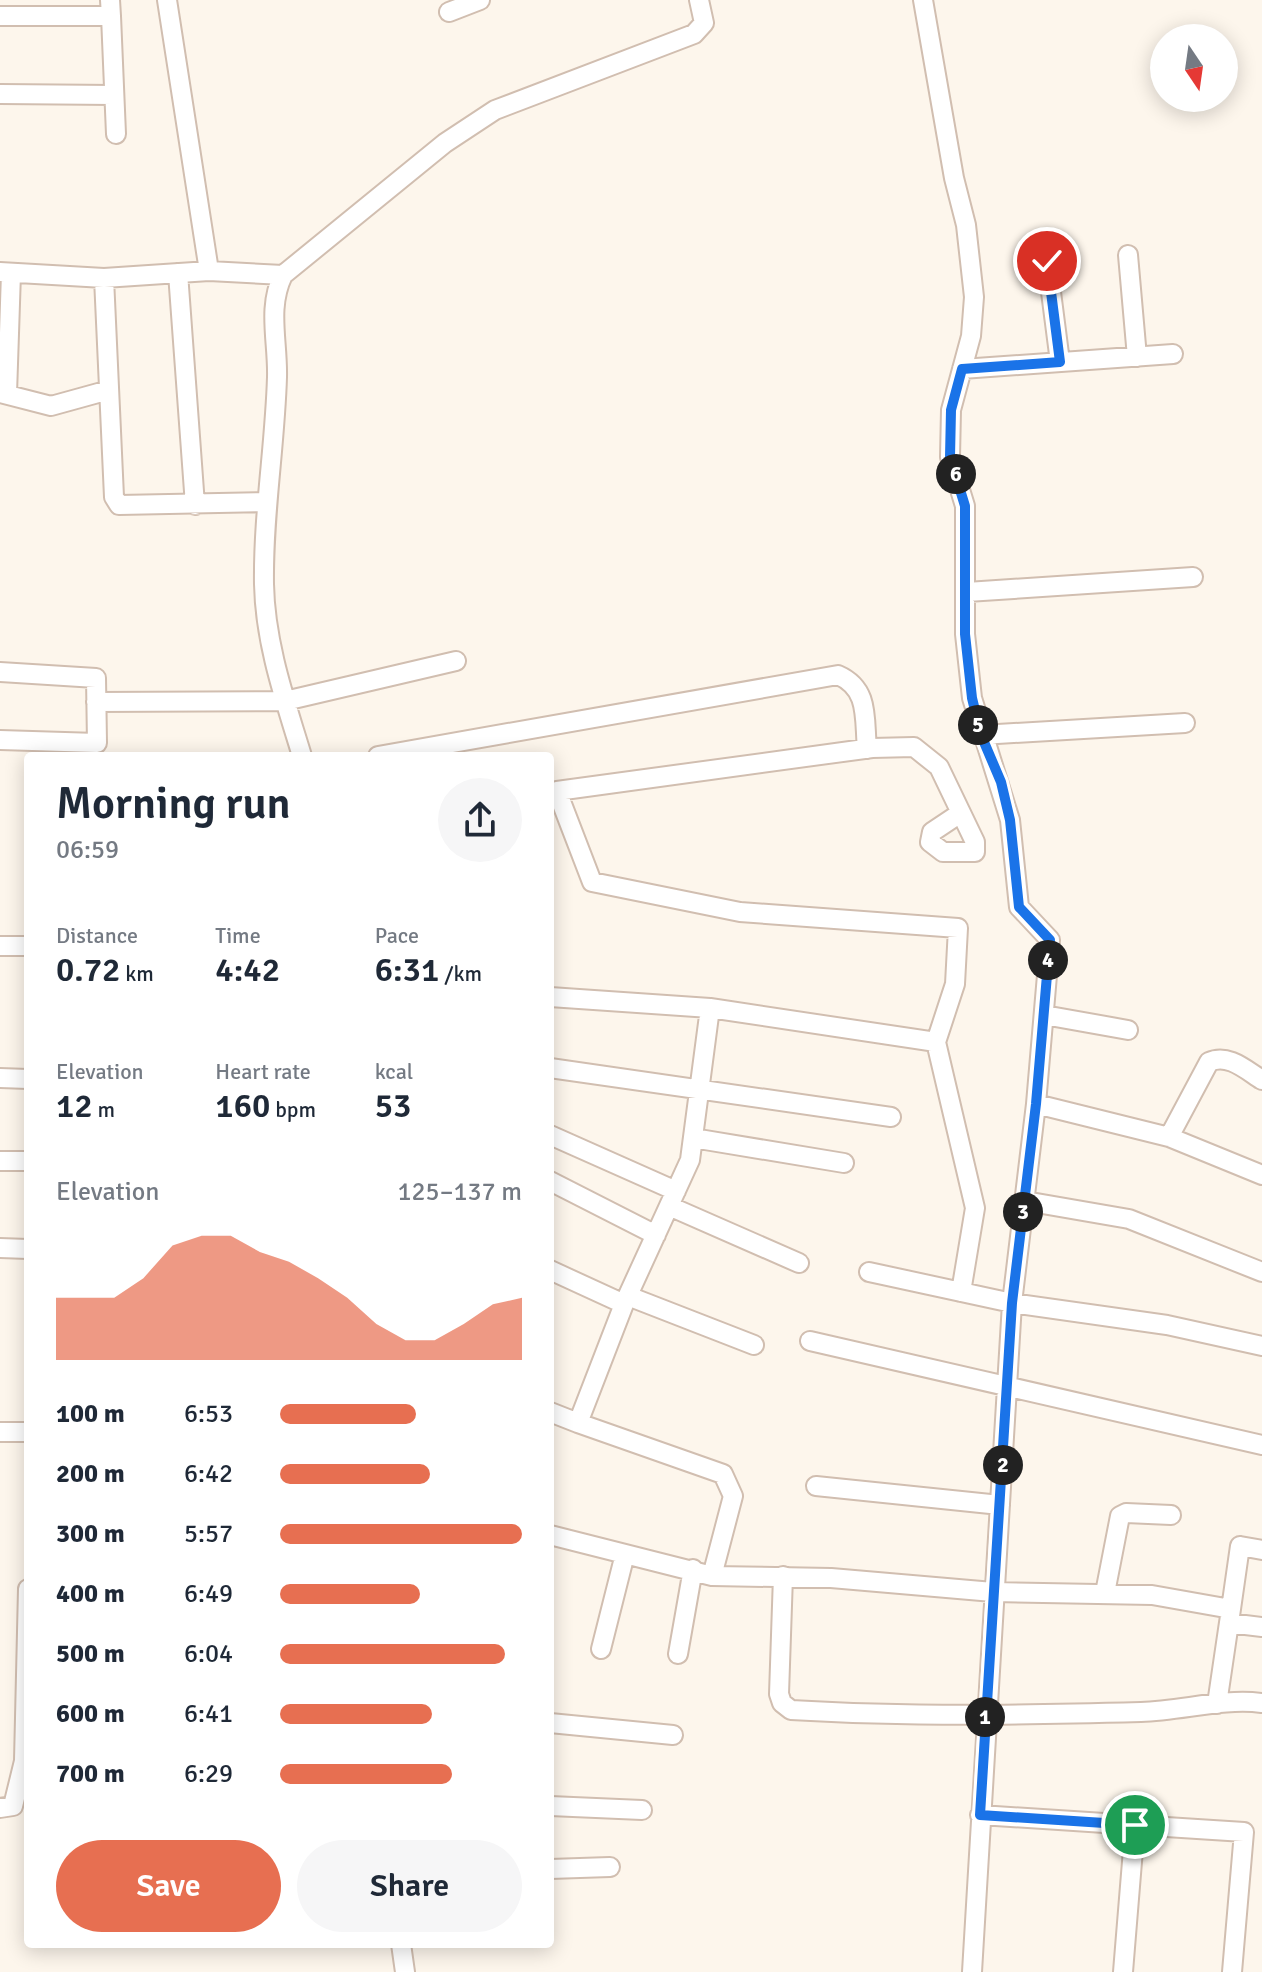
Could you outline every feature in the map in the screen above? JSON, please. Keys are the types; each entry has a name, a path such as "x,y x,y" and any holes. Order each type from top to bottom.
{"street":[{"path":"167,0 209,271"},
{"path":"449,12 480,0"},
{"path":"301,752 272,653 264,587 265,502 277,377 273,295 283,275 445,143 495,110 694,34 704,23 699,0"},
{"path":"923,0 954,178 966,225 974,297 971,336 951,410 950,457 965,506 965,634 981,735 1001,782 1010,820 1019,907 1050,940 1036,1104 1012,1303 972,1972"},
{"path":"0,16 110,8 116,134"},
{"path":"0,94 114,95"},
{"path":"1128,255 1137,357"},
{"path":"1047,261 1060,362"},
{"path":"109,390 51,406 3,394 6,272 104,278 209,271 283,275"},
{"path":"178,273 195,505"},
{"path":"104,278 114,497 119,505 265,502"},
{"path":"962,369 1173,354"},
{"path":"967,592 1193,577"},
{"path":"96,702 285,701 456,661"},
{"path":"0,672 96,678 96,749 0,740"},
{"path":"424,752 469,748 838,675 854,682 861,693 867,749"},
{"path":"981,735 1185,723"},
{"path":"959,814 939,767 914,747 867,749 557,791 592,882 740,912 958,928 955,984 936,1042 975,1208 961,1292"},
{"path":"0,946 24,946"},
{"path":"554,997 710,1008 936,1042"},
{"path":"578,1423 626,1300 690,1160 710,1008"},
{"path":"1044,1015 1128,1030"},
{"path":"1169,1137 1209,1062 1218,1058 1227,1059 1262,1080"},
{"path":"554,1069 700,1087 891,1117"},
{"path":"0,1078 24,1079"},
{"path":"1036,1104 1169,1137 1262,1175"},
{"path":"554,1137 799,1263"},
{"path":"693,1138 844,1163"},
{"path":"0,1161 24,1161"},
{"path":"554,1183 656,1235"},
{"path":"1025,1201 1129,1219 1262,1272"},
{"path":"0,1248 24,1249"},
{"path":"554,1272 754,1345"},
{"path":"869,1272 1012,1303 1167,1325 1262,1346"},
{"path":"810,1341 1262,1445"},
{"path":"554,1414 723,1474 733,1496 712,1576"},
{"path":"0,1432 24,1432"},
{"path":"816,1486 1000,1505"},
{"path":"1105,1593 1120,1516 1126,1513 1171,1515"},
{"path":"554,1538 712,1576 783,1576 993,1592 1152,1595 1262,1627"},
{"path":"1217,1704 1240,1546 1262,1550"},
{"path":"601,1649 625,1554"},
{"path":"678,1654 693,1569"},
{"path":"783,1576 779,1694 782,1703 791,1710 902,1717 986,1716 1146,1712 1236,1700 1262,1703"},
{"path":"554,1723 673,1735"},
{"path":"0,1808 13,1806 24,1769"},
{"path":"554,1806 642,1810"},
{"path":"980,1815 1244,1832 1232,1972"},
{"path":"1123,1972 1135,1825"},
{"path":"554,1869 610,1867"},
{"path":"402,1948 405,1972"}],"route":[{"path":"1047,261 1060,362 962,369 951,410 950,457 965,506 965,634 972,698 981,735 1001,782 1010,820 1013,873 1019,907 1050,940 1036,1104 1012,1303 980,1815 1135,1825"}]}
